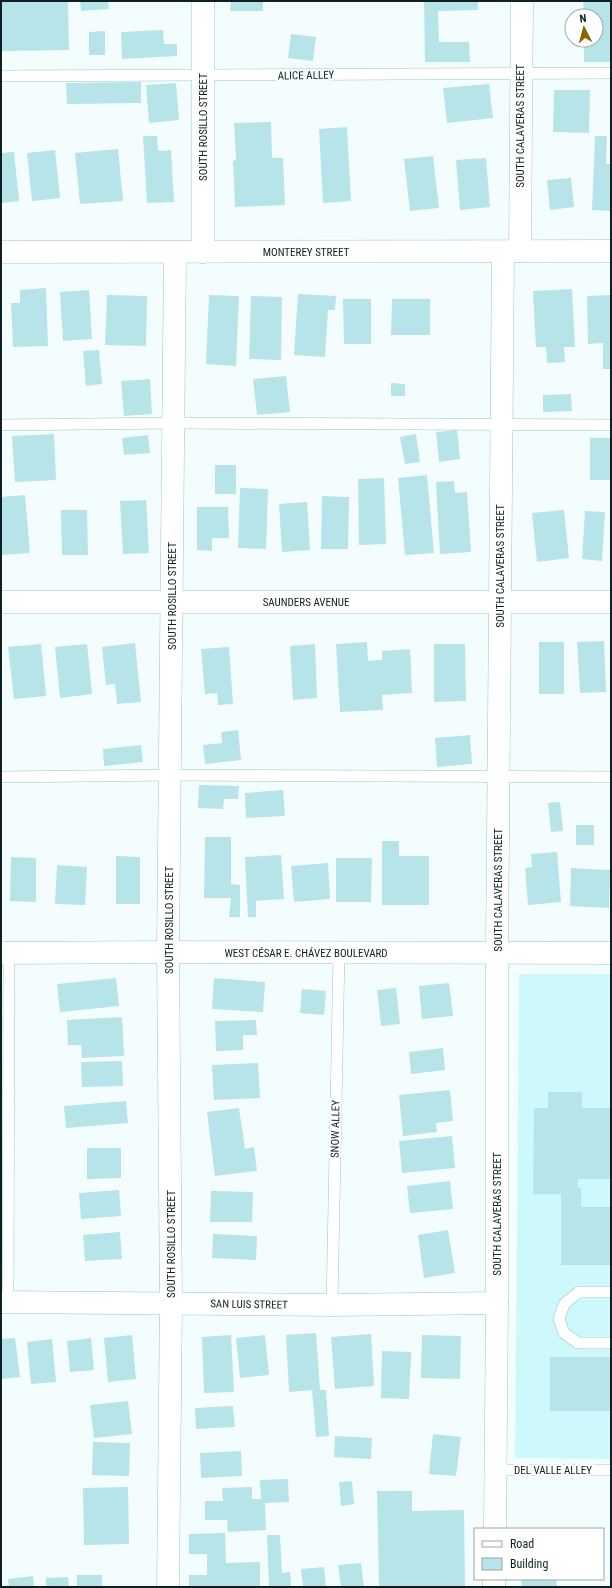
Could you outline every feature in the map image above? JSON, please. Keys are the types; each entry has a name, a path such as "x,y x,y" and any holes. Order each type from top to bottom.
{"street":[{"name":"SOUTH ROSILLO STREET","path":"203,1 203,252"},
{"name":"SOUTH CALAVERAS STREET","path":"495,1528 498,777 502,425 521,73 522,1"},
{"name":"MONTEREY STREET","path":"1,252 611,251"},
{"name":"SOUTH ROSILLO STREET","path":"168,1587 171,1303 168,952 175,252"},
{"name":"SAUNDERS AVENUE","path":"1,602 611,602"},
{"name":"WEST CÉSAR E. CHÁVEZ BOULEVARD","path":"5,953 611,953"},
{"name":"SAN LUIS STREET","path":"5,1302 332,1305 497,1303"}],"lane":[{"name":"ALICE ALLEY","path":"1,76 611,73"},
{"path":"1,426 173,423 611,425"},
{"path":"1,777 170,775 611,777"},
{"path":"5,953 5,1302"},
{"name":"SNOW ALLEY","path":"332,1305 339,953"},
{"path":"611,1292 578,1292 564,1304 559,1319 564,1334 578,1343 611,1343"},
{"name":"DEL VALLE ALLEY","path":"496,1470 611,1470"}],"shaded area":[{"path":"519,974 611,974 611,1459 515,1458"}],"building":[{"path":"1,1 68,1 69,50 1,51"},
{"path":"80,1 108,1 109,9 81,11"},
{"path":"231,1 263,1 263,11 230,11"},
{"path":"424,1 478,1 478,10 438,11 439,42 469,42 470,62 425,62"},
{"path":"583,1 611,1 611,62 584,62 584,48 604,48 604,8 583,8"},
{"path":"163,30 164,44 177,44 177,56 122,59 121,32"},
{"path":"105,31 105,55 89,55 89,32"},
{"path":"291,34 316,37 313,61 288,58"},
{"path":"141,82 141,103 67,104 66,83"},
{"path":"176,83 179,120 149,123 146,85"},
{"path":"489,84 493,118 447,123 443,88"},
{"path":"554,90 590,90 589,133 553,132"},
{"path":"271,122 272,158 283,158 285,205 235,207 233,161 236,160 234,123"},
{"path":"347,127 351,201 323,203 319,129"},
{"path":"143,136 157,136 158,151 171,150 174,202 147,203"},
{"path":"595,136 607,136 606,164 611,164 611,211 592,210"},
{"path":"118,149 123,201 80,204 75,153"},
{"path":"55,150 60,198 32,201 27,153"},
{"path":"14,152 19,201 1,203 1,153"},
{"path":"433,156 439,208 410,211 404,159"},
{"path":"486,158 490,207 460,210 456,160"},
{"path":"571,178 574,207 550,210 547,180"},
{"path":"46,288 48,346 13,347 11,303 20,303 20,290"},
{"path":"572,289 575,347 564,347 565,362 547,363 546,347 536,347 533,291"},
{"path":"89,290 92,339 63,341 60,292"},
{"path":"298,294 336,296 335,310 328,310 325,357 294,355"},
{"path":"107,295 147,296 146,346 105,345"},
{"path":"209,295 239,296 236,366 206,364"},
{"path":"611,295 611,369 603,369 603,343 588,344 587,296"},
{"path":"251,296 282,297 281,360 249,359"},
{"path":"343,299 371,299 371,344 344,344"},
{"path":"392,299 430,299 430,335 391,335"},
{"path":"99,350 102,384 86,386 83,351"},
{"path":"286,376 290,412 257,415 253,379"},
{"path":"150,379 152,414 124,416 121,381"},
{"path":"391,383 405,384 405,396 391,396"},
{"path":"571,394 572,411 543,412 543,395"},
{"path":"457,430 460,459 439,462 436,432"},
{"path":"54,434 56,480 15,482 12,436"},
{"path":"416,434 420,462 405,464 400,437"},
{"path":"148,435 150,453 124,455 122,438"},
{"path":"590,438 611,438 611,480 590,480"},
{"path":"215,465 236,465 236,494 215,494"},
{"path":"427,475 434,553 405,555 398,478"},
{"path":"384,478 386,544 359,545 358,479"},
{"path":"454,481 455,493 467,492 471,552 440,554 436,482"},
{"path":"240,488 268,489 266,549 238,548"},
{"path":"25,495 30,553 1,555 1,497"},
{"path":"322,496 349,497 348,549 321,549"},
{"path":"146,500 149,553 123,554 120,501"},
{"path":"307,502 310,550 282,552 279,504"},
{"path":"197,507 228,507 229,538 212,538 212,551 197,550"},
{"path":"61,510 87,510 88,555 62,555"},
{"path":"564,510 569,558 537,562 532,513"},
{"path":"585,511 605,512 602,561 582,559"},
{"path":"604,641 606,692 580,693 577,642"},
{"path":"367,642 368,661 382,660 382,651 410,649 412,693 382,695 383,710 340,712 336,644"},
{"path":"539,642 564,642 564,694 539,694"},
{"path":"135,643 141,702 117,704 115,684 106,685 102,647"},
{"path":"41,644 46,696 14,699 8,647"},
{"path":"87,644 92,694 60,698 55,647"},
{"path":"315,644 317,698 293,700 290,646"},
{"path":"434,644 465,644 466,701 434,702"},
{"path":"229,647 233,704 218,705 217,693 205,694 201,649"},
{"path":"238,730 241,760 205,764 203,745 222,743 221,732"},
{"path":"470,735 472,764 437,767 435,738"},
{"path":"141,745 143,762 104,766 103,749"},
{"path":"199,785 239,786 238,799 224,799 223,809 198,808"},
{"path":"283,790 285,816 246,818 245,793"},
{"path":"560,802 563,831 551,832 548,803"},
{"path":"576,825 594,825 594,845 576,845"},
{"path":"205,837 231,837 231,884 240,885 240,917 229,917 231,898 204,898"},
{"path":"382,841 399,841 399,856 429,856 429,905 382,905"},
{"path":"557,852 561,902 528,905 525,868 532,867 531,854"},
{"path":"281,855 284,899 256,901 256,917 248,917 245,857"},
{"path":"116,856 140,857 140,904 116,904"},
{"path":"11,857 36,858 36,902 10,901"},
{"path":"336,858 372,858 371,902 336,902"},
{"path":"328,863 330,899 294,902 291,866"},
{"path":"57,865 87,867 85,905 55,904"},
{"path":"571,868 610,870 609,908 570,906"},
{"path":"116,978 119,1006 60,1012 57,984"},
{"path":"214,978 265,982 263,1012 212,1009"},
{"path":"449,983 453,1016 422,1019 419,986"},
{"path":"396,988 400,1024 381,1026 377,990"},
{"path":"302,989 326,991 324,1015 300,1013"},
{"path":"122,1017 124,1056 82,1058 81,1045 68,1045 67,1020"},
{"path":"256,1020 257,1035 243,1035 243,1050 216,1051 215,1021"},
{"path":"443,1048 445,1070 411,1074 409,1052"},
{"path":"122,1061 123,1086 82,1087 81,1062"},
{"path":"258,1063 260,1098 214,1100 212,1065"},
{"path":"450,1090 453,1121 436,1123 437,1132 403,1136 399,1095"},
{"path":"548,1092 582,1092 582,1108 611,1108 611,1179 578,1179 578,1188 581,1188 581,1207 611,1207 611,1265 561,1265 561,1194 533,1194 534,1108 548,1108"},
{"path":"126,1101 128,1123 66,1128 64,1106"},
{"path":"239,1108 245,1149 254,1147 257,1171 215,1176 207,1112"},
{"path":"452,1136 455,1168 402,1173 399,1141"},
{"path":"87,1148 121,1148 121,1178 87,1179"},
{"path":"450,1181 453,1209 410,1213 407,1186"},
{"path":"119,1190 121,1216 81,1219 79,1193"},
{"path":"211,1191 253,1192 252,1222 210,1222"},
{"path":"448,1230 455,1273 424,1278 418,1235"},
{"path":"120,1232 122,1259 85,1261 83,1235"},
{"path":"213,1234 257,1236 256,1260 212,1258"},
{"path":"316,1333 320,1390 326,1390 329,1436 316,1437 312,1390 289,1392 286,1335"},
{"path":"371,1334 374,1386 335,1389 331,1337"},
{"path":"132,1335 136,1379 108,1382 104,1338"},
{"path":"231,1335 234,1392 204,1393 202,1337"},
{"path":"265,1335 269,1375 240,1378 236,1338"},
{"path":"422,1335 461,1336 460,1379 421,1378"},
{"path":"15,1338 20,1377 1,1379 1,1339"},
{"path":"91,1338 94,1370 70,1372 67,1341"},
{"path":"52,1339 56,1382 31,1384 27,1342"},
{"path":"382,1351 411,1352 409,1399 381,1398"},
{"path":"550,1357 611,1357 611,1411 550,1411"},
{"path":"128,1401 132,1434 94,1438 90,1405"},
{"path":"233,1406 235,1427 196,1429 195,1408"},
{"path":"433,1434 461,1437 456,1476 429,1474"},
{"path":"335,1436 372,1438 371,1459 334,1457"},
{"path":"93,1442 130,1443 129,1476 92,1475"},
{"path":"241,1451 242,1476 201,1478 200,1453"},
{"path":"288,1479 289,1502 265,1503 266,1530 228,1532 227,1520 205,1520 205,1501 223,1501 222,1488 252,1487 252,1499 261,1499 260,1480"},
{"path":"352,1481 354,1504 341,1506 339,1482"},
{"path":"128,1487 129,1544 84,1545 83,1488"},
{"path":"377,1491 412,1491 412,1511 464,1510 465,1587 379,1587"},
{"path":"225,1533 226,1563 260,1562 260,1587 189,1587 189,1575 207,1575 207,1554 189,1554 189,1534"},
{"path":"267,1535 280,1535 282,1573 290,1572 291,1587 269,1587"},
{"path":"361,1563 364,1587 341,1587 338,1565"},
{"path":"324,1567 326,1587 303,1587 301,1569"},
{"path":"77,1575 102,1575 102,1587 77,1587"},
{"path":"33,1576 34,1587 9,1587 8,1579"},
{"path":"68,1577 69,1587 46,1587 46,1578"},
{"path":"521,1580 556,1580 557,1587 522,1587"}]}
